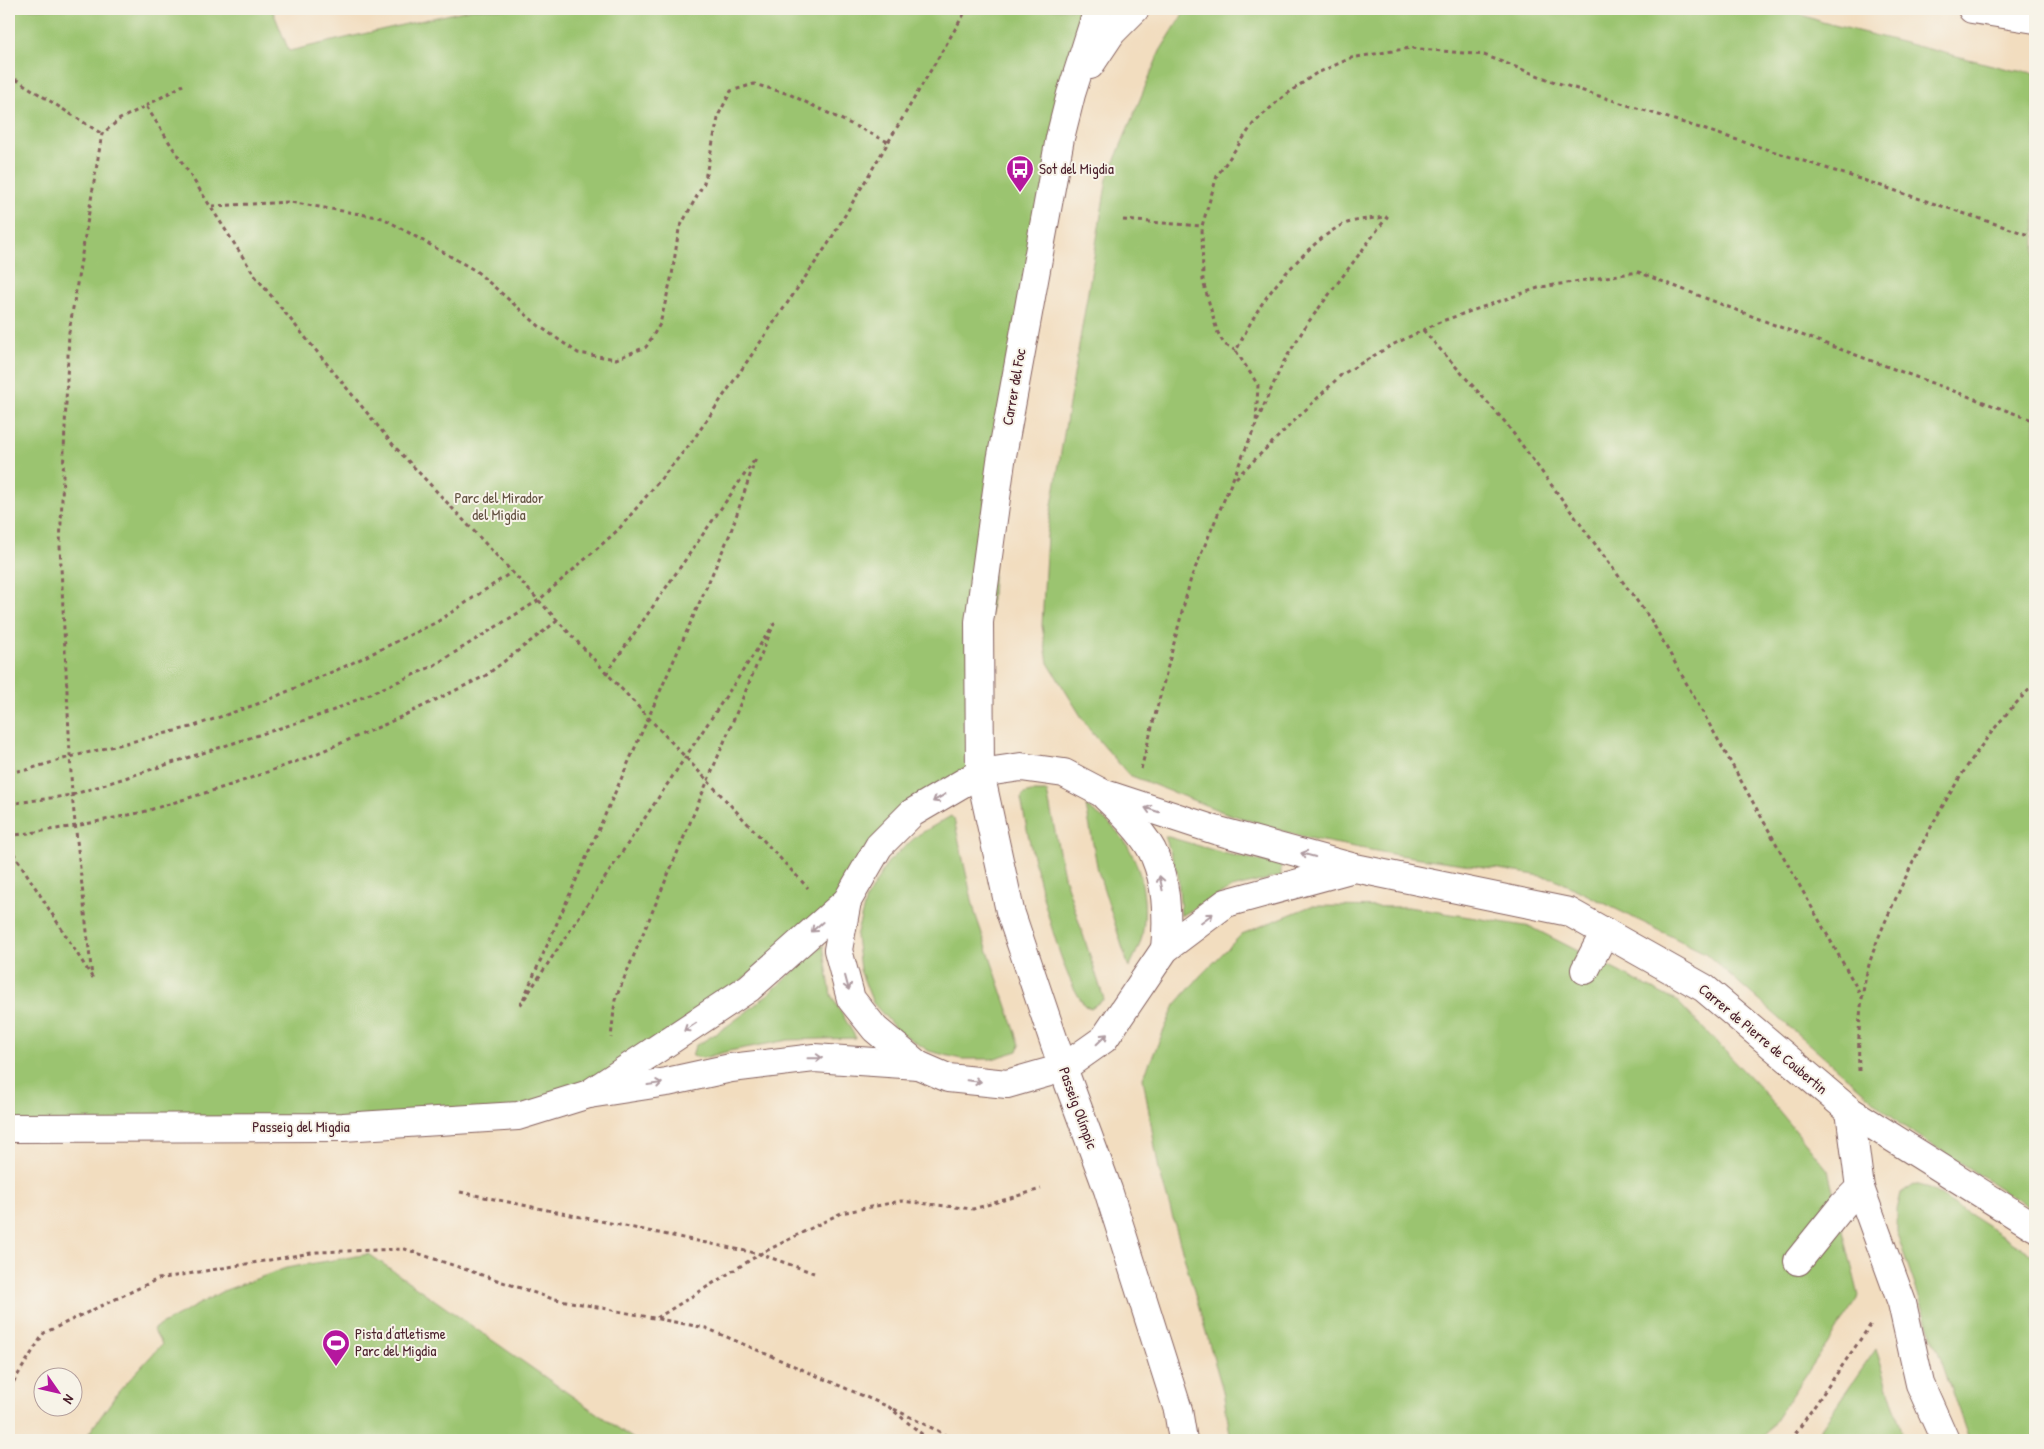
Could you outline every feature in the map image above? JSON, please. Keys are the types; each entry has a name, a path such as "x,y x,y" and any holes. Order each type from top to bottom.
{"street":[{"name":"Carrer del Foc","path":"980,773 979,622 1001,461 1060,138 1071,94 1098,9"},
{"path":"1071,94 1112,32 1135,9"},
{"path":"1972,9 2035,19"},
{"path":"589,1094 748,988 847,901 879,846 912,814 980,773 1021,767 1064,773 1102,793 1131,820 1155,856 1168,917 1166,949"},
{"name":"Passeig Olímpic","path":"980,773 1010,911 1063,1068 1114,1208 1178,1410 1183,1440"},
{"name":"Carrer de Pierre de Coubertin","path":"1102,793 1214,830 1355,868 1569,912 1704,988 1850,1111 2035,1227"},
{"path":"847,901 838,950 851,999 875,1029 918,1065 948,1078 1007,1084 1063,1068 1104,1039 1166,949 1226,903 1355,868"},
{"path":"1585,970 1605,932"},
{"path":"589,1094 667,1082 731,1068 814,1058 918,1065"},
{"name":"Passeig del Migdia","path":"9,1128 343,1127 518,1116 589,1094"},
{"path":"1850,1111 1860,1188 1902,1303 1920,1384 1945,1440"},
{"path":"1798,1260 1843,1205 1860,1188"}],"path":[{"path":"9,804 72,795 327,713 433,666 539,600 618,530 690,443 828,244 967,9"},
{"path":"1256,427 1258,385 1236,350 1224,344 1217,331 1203,282 1202,226 1217,176 1253,124 1280,99 1315,74 1350,58 1410,48 1484,56 1555,82 2035,237"},
{"path":"9,75 102,134"},
{"path":"211,206 290,202 382,218 476,271 539,326 578,352 616,359 646,347 660,324 672,275 679,228 704,183 719,114 731,91 754,84 789,94 888,142"},
{"path":"9,846 92,977 72,795 60,546 69,332 102,134 120,119 183,85"},
{"path":"146,106 255,276 395,447 707,782 810,889"},
{"path":"1139,778 1191,578 1283,363 1307,324 1386,217 1361,219 1335,228 1314,246 1294,265 1259,309 1236,350"},
{"path":"1123,220 1202,226"},
{"path":"1234,480 1341,375 1392,345 1442,321 1541,287 1638,272 1780,327 2035,421"},
{"path":"1423,330 1505,422 1650,620 1862,997"},
{"path":"606,674 756,458 730,534 520,1004 774,624 616,1000 611,1038"},
{"path":"9,772 26,770 191,726 263,702 348,665 438,622 512,572"},
{"path":"9,836 76,826 142,812 234,784 306,758 386,724 485,676 557,621"},
{"path":"1859,1080 1859,1016 1876,942 1924,838 1973,758 2019,699 2035,684"},
{"path":"657,1318 760,1254 841,1213 901,1201 973,1209 1041,1189"},
{"path":"460,1192 760,1254 814,1273"},
{"path":"9,1389 44,1332 158,1279 317,1252 405,1249 550,1298 706,1328 889,1407 956,1440"},
{"path":"1791,1440 1875,1319"},
{"path":"889,1407 929,1440"}],"green space":[{"name":"Parc del Mirador del Migdia","path":"9,9 272,9 289,51 472,9 1098,9 1001,461 980,773 912,813 847,901 589,1094 518,1116 9,1128"},
{"path":"1186,9 1786,9 1822,22 2012,70 2035,73 2035,1211 1900,1124 1705,953 1553,878 1392,854 1302,837 1223,812 1129,775 1089,729 1048,663 1042,626 1047,535 1107,179 1160,51"},
{"path":"1047,792 1064,876 1104,999 1091,1008 1085,1006 1068,976 1046,907 1021,799 1024,794"},
{"path":"1086,806 1111,825 1123,839 1131,851 1141,879 1144,922 1141,940 1129,968 1098,871"},
{"path":"951,816 954,819 975,913 1020,1045 1018,1051 992,1059 961,1059 929,1051 897,1030 873,1003 860,970 856,936 866,899 888,862 918,835"},
{"path":"1165,836 1227,854 1281,865 1281,876 1232,888 1181,916 1178,875"},
{"path":"1311,906 1408,907 1531,927 1678,1002 1762,1090 1828,1170 1859,1296 1762,1440 1231,1440 1223,1391 1159,1170 1143,1078 1175,1005 1201,975 1242,934"},
{"path":"823,945 831,995 856,1038 788,1040 703,1058 692,1056 695,1046 713,1036 746,1012"},
{"path":"1914,1184 1929,1188 2035,1257 2035,1440 1969,1440 1897,1234 1897,1210 1901,1193"},
{"name":"Pista d'atletisme Parc del Migdia","path":"369,1254 635,1440 84,1440 119,1391 162,1344 153,1329 223,1291 286,1268"},
{"path":"1876,1349 1902,1431 1895,1440 1813,1440"}],"place":[{"name":"Sot del Migdia","path":"1020,193"},
{"name":"Pista d'atletisme Parc del Migdia","path":"336,1367"}]}
